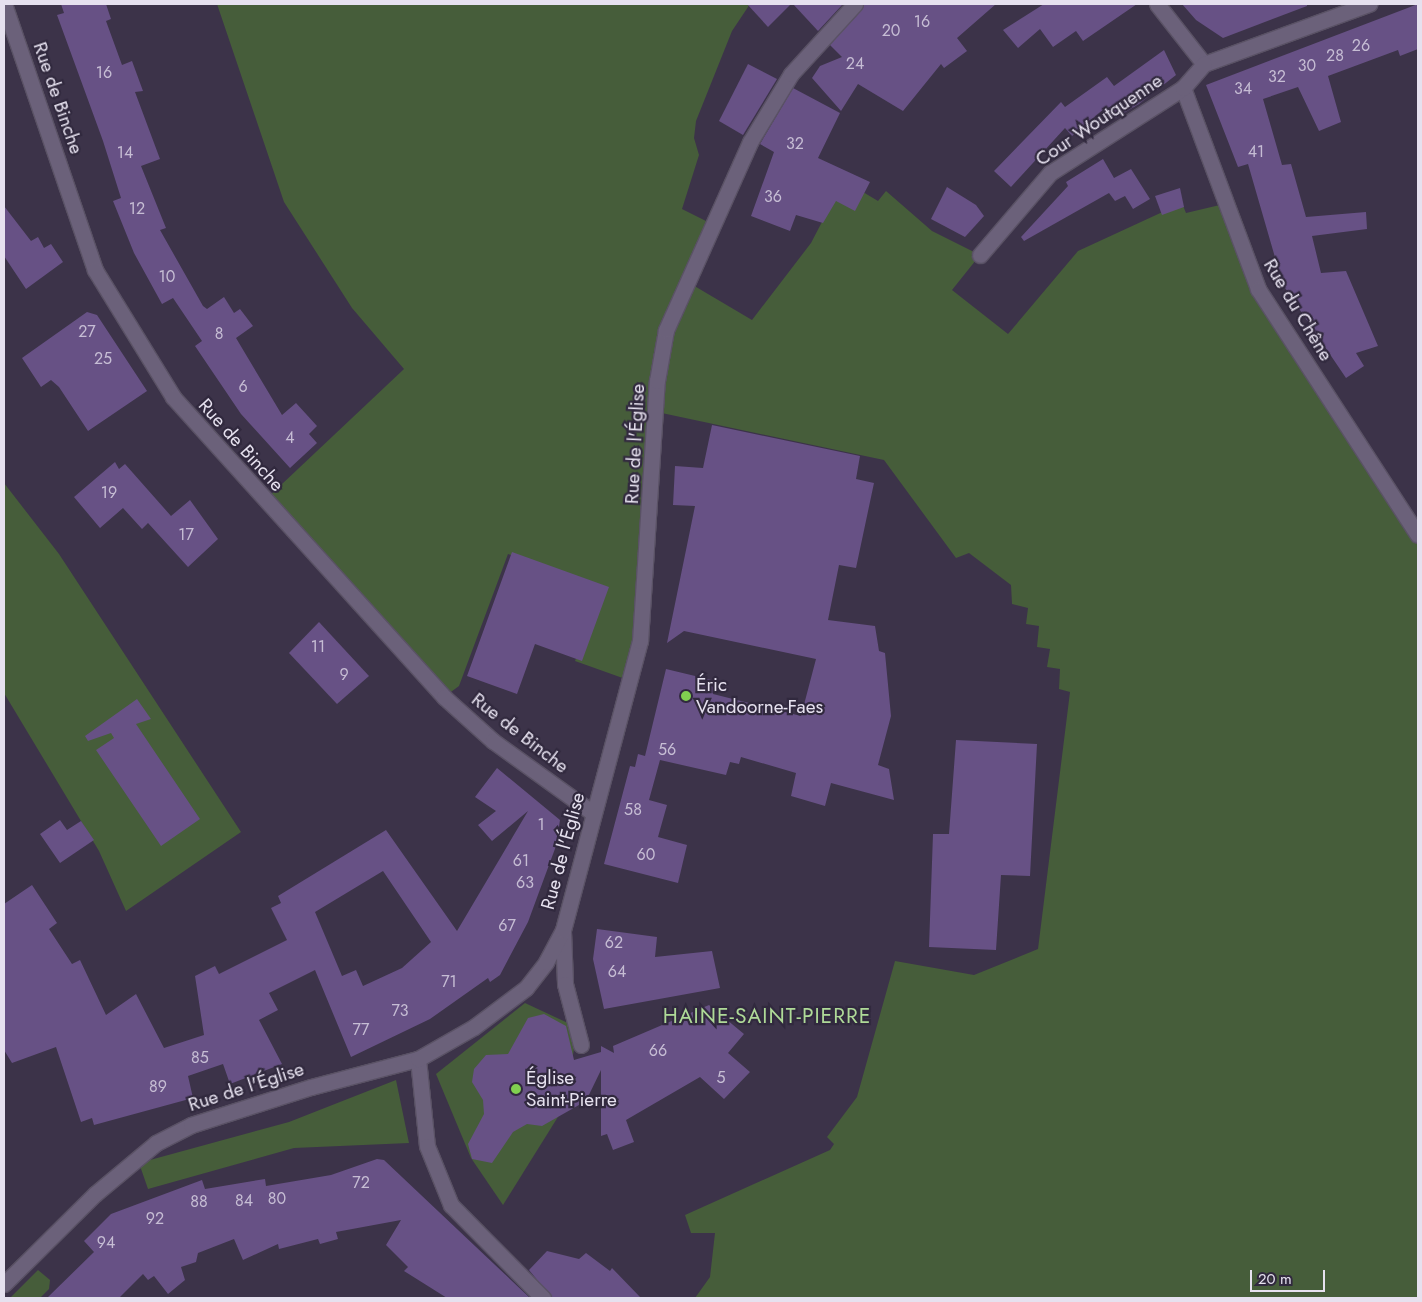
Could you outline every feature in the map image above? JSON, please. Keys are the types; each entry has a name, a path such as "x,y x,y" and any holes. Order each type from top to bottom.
{"street":[{"name":"Rue de Binche","path":"4,4 95,270 173,397 444,697 493,741 593,813"},
{"name":"Rue de l'Église","path":"581,1045 565,984 563,930 640,640 657,381 666,330 750,142 791,74 855,4"},
{"path":"1157,4 1204,64"},
{"path":"1183,88 1204,64 1369,4"},
{"name":"Cour Woutquenne","path":"980,255 1050,173 1183,88"},
{"name":"Rue du Chêne","path":"1183,88 1258,289 1418,535"},
{"name":"Rue de l'Église","path":"4,1284 96,1194 156,1143 191,1125 302,1090 418,1059 474,1027 526,988 563,930"},
{"path":"418,1059 427,1146 442,1186 467,1225 543,1298"}],"green space":[{"path":"217,4 750,4 732,31 696,121 694,138 699,155 682,209 712,224 686,281 752,320 811,243 835,197 858,189 878,201 886,191 932,231 980,255 952,290 1008,334 1078,251 1182,203 1186,213 1224,204 1240,248 1418,525 1418,1298 695,1298 710,1277 715,1233 691,1233 685,1215 830,1150 834,1144 827,1137 857,1097 895,961 974,975 1038,949 1070,692 1059,689 1060,669 1047,667 1050,649 1037,647 1039,626 1026,624 1028,608 1012,604 1011,585 969,553 956,558 884,460 657,412 631,681 575,661 602,588 508,554 459,686 444,697 264,501 404,369 352,308 284,202"},
{"path":"4,483 59,554 241,832 126,911 99,851 4,693"},
{"path":"525,1003 570,1024 574,1048 566,1104 503,1205 471,1158 436,1074"},
{"path":"396,1080 409,1143 294,1148 148,1189 139,1163 289,1122"},
{"path":"38,1270 50,1280 49,1289 40,1298 10,1298"}],"building":[{"path":"61,4 106,4 111,19 106,21 122,65 132,61 143,91 135,92 160,159 141,166 166,228 160,230 203,306 207,309 224,297 234,313 240,309 253,326 236,338 282,415 296,403 317,426 309,434 317,443 290,468 241,414 195,346 202,341 173,298 162,304 134,253 113,201 121,198 103,141 57,15 64,13"},
{"path":"747,4 791,4 768,27"},
{"path":"793,4 843,4 818,31"},
{"path":"864,4 996,4 957,38 967,51 944,68 941,64 903,111 858,84 841,111 812,78 820,66 842,57 830,45"},
{"path":"1044,4 1137,4 1083,41 1076,31 1053,47 1040,29 1018,48 1003,30"},
{"path":"1182,4 1307,4 1307,6 1223,38 1196,20"},
{"path":"1418,4 1418,49 1400,56 1398,50 1328,76 1341,122 1319,131 1298,87 1263,99 1282,165 1291,164 1306,217 1366,212 1367,229 1312,236 1321,273 1346,271 1378,346 1356,353 1364,366 1346,378 1283,285 1248,164 1238,167 1206,85"},
{"path":"1164,50 1176,75 1139,104 1114,119 1105,108 1072,136 1065,128 1011,187 994,171 1061,102 1065,107 1107,77 1114,86"},
{"path":"748,64 777,79 743,135 719,121"},
{"path":"793,88 840,113 818,158 870,182 855,211 836,201 823,223 796,215 790,231 751,216 774,152 760,144"},
{"path":"1103,159 1114,178 1131,169 1150,199 1133,209 1125,196 1115,201 1109,193 1024,241 1021,237 1068,186 1066,182"},
{"path":"947,187 976,205 984,216 965,237 931,219"},
{"path":"1180,188 1184,207 1162,215 1155,196"},
{"path":"4,206 31,241 38,237 44,248 51,244 63,262 26,289 4,256"},
{"path":"87,312 97,315 147,391 88,431 59,387 51,380 41,387 22,358"},
{"path":"712,425 860,456 856,479 874,483 856,568 839,565 828,620 875,626 879,651 885,653 891,716 878,765 889,769 894,800 831,783 825,806 791,796 796,773 741,757 739,764 730,762 726,775 660,760 649,800 667,805 658,837 687,845 678,883 604,864 630,766 635,767 638,754 645,756 666,669 716,681 713,694 801,716 816,659 684,631 667,643 695,506 673,505 675,466 703,468"},
{"path":"115,462 119,469 125,464 171,516 190,500 218,539 188,567 148,523 142,529 123,508 100,528 74,497"},
{"path":"512,552 609,587 582,661 535,644 517,694 467,676"},
{"path":"319,622 369,676 337,704 289,653"},
{"path":"137,699 151,719 136,724 200,819 161,846 96,750 114,738 111,733 88,741 85,736"},
{"path":"956,740 1037,744 1030,876 1001,875 996,950 929,947 933,834 949,834"},
{"path":"497,768 560,820 556,846 528,922 500,975 490,982 488,978 430,1019 351,1057 315,970 269,993 278,1010 259,1020 282,1064 230,1084 223,1064 188,1076 193,1098 94,1125 92,1118 81,1122 56,1047 12,1063 4,1050 4,904 32,885 57,923 49,929 72,964 80,960 106,1015 136,994 164,1048 204,1035 195,976 215,966 219,974 287,940 271,908 281,903 278,896 386,830 457,931 528,811 492,841 478,825 496,811 475,797","holes":["383,871 431,942 402,968 363,986 356,970 342,976 315,912"]},
{"path":"60,820 67,830 81,821 94,840 60,863 40,834"},
{"path":"597,929 657,937 655,957 712,951 720,988 604,1009 593,959"},
{"path":"709,1005 744,1034 728,1053 750,1072 724,1099 700,1077 626,1120 634,1142 613,1150 607,1134 601,1136 601,1070 586,1101 542,1126 527,1124 513,1132 492,1163 472,1159 468,1144 484,1114 483,1100 472,1082 474,1069 486,1055 508,1054 528,1018 544,1014 566,1026 574,1060 601,1052 601,1046 614,1053 613,1046"},
{"path":"377,1159 384,1160 530,1298 447,1298 404,1271 408,1267 386,1245 401,1220 336,1232 338,1239 320,1244 318,1239 279,1249 278,1244 243,1260 234,1239 198,1253 196,1262 181,1267 185,1280 168,1294 154,1276 148,1280 143,1274 119,1298 47,1298 94,1252 84,1241 111,1214 202,1180 205,1189 265,1179 266,1186 331,1175"},
{"path":"547,1251 579,1259 586,1253 610,1271 612,1268 641,1298 552,1298 529,1270"}],"place":[{"name":"Éric Vandoorne-Faes","path":"686,696"},
{"name":"Église Saint-Pierre","path":"516,1089"}],"district":[{"name":"HAINE-SAINT-PIERRE","path":"767,1016"}]}
